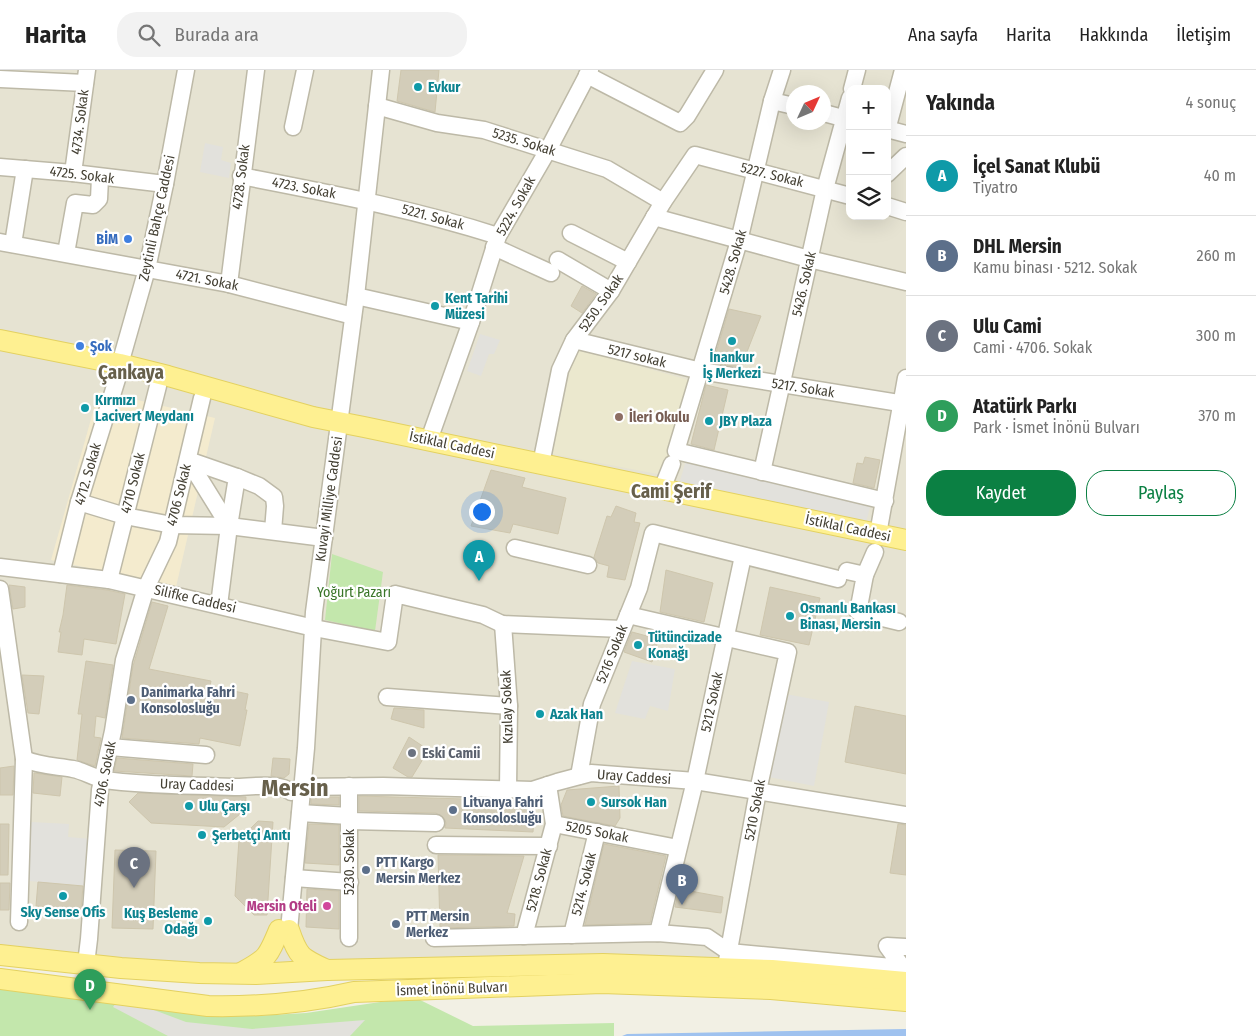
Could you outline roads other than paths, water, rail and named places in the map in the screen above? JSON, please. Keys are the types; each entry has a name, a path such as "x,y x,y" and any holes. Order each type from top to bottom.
{"main road":[{"name":"İstiklal Caddesi","path":"0,340 340,423 662,489 877,543 906,540"},
{"path":"240,974 260,963 270,953 284,930 296,951 308,962 326,970"},
{"name":"İsmet İnönü Bulvarı","path":"0,955 131,969 240,974 326,970 727,960 772,970 906,982"},
{"name":"İsmet İnönü Bulvarı","path":"0,979 208,1006 240,1007 318,1000 354,992 602,983 772,989 906,1001"}],"street":[{"name":"Zeytinli Bahçe Caddesi","path":"119,370 147,269 186,70"},
{"name":"4728. Sokak","path":"229,284 241,176 256,70"},
{"path":"293,127 305,70"},
{"name":"Kuvayi Milliye Caddesi","path":"284,930 296,790 314,628 314,612 356,296 380,70"},
{"path":"589,73 680,124 687,116 715,70"},
{"name":"5428. Sokak","path":"662,489 674,458 739,241 772,101 782,70"},
{"path":"853,85 857,70"},
{"path":"891,113 902,70"},
{"name":"5224. Sokak","path":"429,440 471,322 496,242 589,73"},
{"path":"0,79 86,76"},
{"name":"4734. Sokak","path":"73,173 86,76"},
{"path":"772,101 786,104"},
{"name":"5235. Sokak","path":"377,106 437,122 484,130 607,169 663,202"},
{"path":"831,115 846,119"},
{"name":"5426. Sokak","path":"762,472 825,189 846,122"},
{"path":"891,130 906,134"},
{"name":"5227. Sokak","path":"695,155 846,195"},
{"name":"5250. Sokak","path":"541,464 560,370 574,340 611,290 663,202 695,155"},
{"path":"891,170 906,156"},
{"name":"4725. Sokak","path":"0,167 73,173 100,178 165,184"},
{"path":"7,243 25,169"},
{"name":"4723. Sokak","path":"241,176 367,200"},
{"path":"66,253 75,203 93,206 99,200 100,178"},
{"name":"5221. Sokak","path":"367,200 470,227 496,242 611,290"},
{"path":"891,207 906,212"},
{"path":"654,217 739,241 906,282"},
{"path":"572,233 628,262"},
{"name":"4721. Sokak","path":"7,243 229,284 353,316"},
{"path":"356,296 471,322"},
{"name":"5217 sokak","path":"574,340 701,371"},
{"name":"4712. Sokak","path":"61,574 79,502 119,370"},
{"name":"5217. Sokak","path":"701,371 904,403"},
{"path":"899,622 858,612 865,575 877,543 904,403 906,378"},
{"name":"4710 Sokak","path":"110,580 158,386"},
{"name":"4706 Sokak","path":"146,588 168,542 202,398"},
{"path":"674,458 762,472 885,501"},
{"path":"188,460 259,486 274,497 276,506 272,531"},
{"path":"188,460 229,526"},
{"path":"218,605 237,477"},
{"path":"79,502 125,516 172,525 229,526 324,538"},
{"name":"5216 Sokak","path":"579,776 592,704 639,588 653,533 743,556"},
{"path":"515,548 588,565"},
{"path":"743,556 843,575 865,575"},
{"name":"5212 Sokak","path":"658,933 695,781 743,556"},
{"name":"Silifke Caddesi","path":"0,567 110,580 314,628 388,642 395,594 483,615 503,624"},
{"name":"4706. Sokak","path":"86,964 90,938 102,779 110,747 124,660 146,588"},
{"path":"0,589 24,759 19,922"},
{"path":"503,624 625,622 725,638"},
{"name":"Kızılay Sokak","path":"503,624 509,706 508,790"},
{"name":"5210 Sokak","path":"725,638 788,652 758,791 727,960"},
{"path":"387,697 509,706"},
{"path":"110,747 206,755"},
{"name":"Uray Caddesi","path":"24,759 34,764 74,770 102,779 126,782 284,787 296,790 349,786 532,790 591,773 695,781 906,815"},
{"name":"5205 Sokak","path":"548,784 554,824 678,848"},
{"name":"5230. Sokak","path":"349,786 349,938"},
{"name":"Kuvayi Milliye Caddesi","path":"284,930 294,878 300,813 296,790"},
{"path":"300,813 436,823"},
{"name":"5218. Sokak","path":"524,936 554,824"},
{"name":"5214. Sokak","path":"572,935 597,832"},
{"path":"436,845 548,846"},
{"path":"294,878 350,882"},
{"path":"434,938 658,933 708,937 727,960 903,968 887,946 906,947"}],"water":[{"path":"906,1029 906,1036 622,1036 627,1034"}],"place":[{"name":"Evkur","path":"418,87"},
{"name":"BİM","path":"128,239"},
{"name":"Kent Tarihi Müzesi","path":"435,306"},
{"name":"İnankur İş Merkezi","path":"732,341"},
{"name":"Şok","path":"80,346"},
{"name":"Kırmızı Lacivert Meydanı","path":"85,408"},
{"name":"İleri Okulu","path":"619,417"},
{"name":"JBY Plaza","path":"709,421"},
{"name":"İçel Sanat Klubü","path":"479,581"},
{"name":"Osmanlı Bankası Binası, Mersin","path":"790,616"},
{"name":"Tütüncüzade Konağı","path":"638,645"},
{"name":"Danimarka Fahri Konsolosluğu","path":"131,700"},
{"name":"Azak Han","path":"540,714"},
{"name":"Eski Camii","path":"412,753"},
{"name":"Sursok Han","path":"591,802"},
{"name":"Ulu Çarşı","path":"189,806"},
{"name":"Litvanya Fahri Konsolosluğu","path":"453,810"},
{"name":"Şerbetçi Anıtı","path":"202,835"},
{"name":"PTT Kargo Mersin Merkez","path":"366,870"},
{"name":"Ulu Cami","path":"134,888"},
{"name":"Sky Sense Ofis","path":"63,896"},
{"name":"DHL Mersin","path":"682,905"},
{"name":"Mersin Oteli","path":"327,906"},
{"name":"Kuş Besleme Odağı","path":"208,921"},
{"name":"PTT Mersin Merkez","path":"396,924"},
{"name":"Atatürk Parkı","path":"90,1010"}],"district":[{"name":"Çankaya","path":"131,372"},
{"name":"Cami Şerif","path":"671,491"},
{"name":"Mersin","path":"295,788"}],"park label":[{"name":"Yoğurt Pazarı","path":"354,592"}]}
